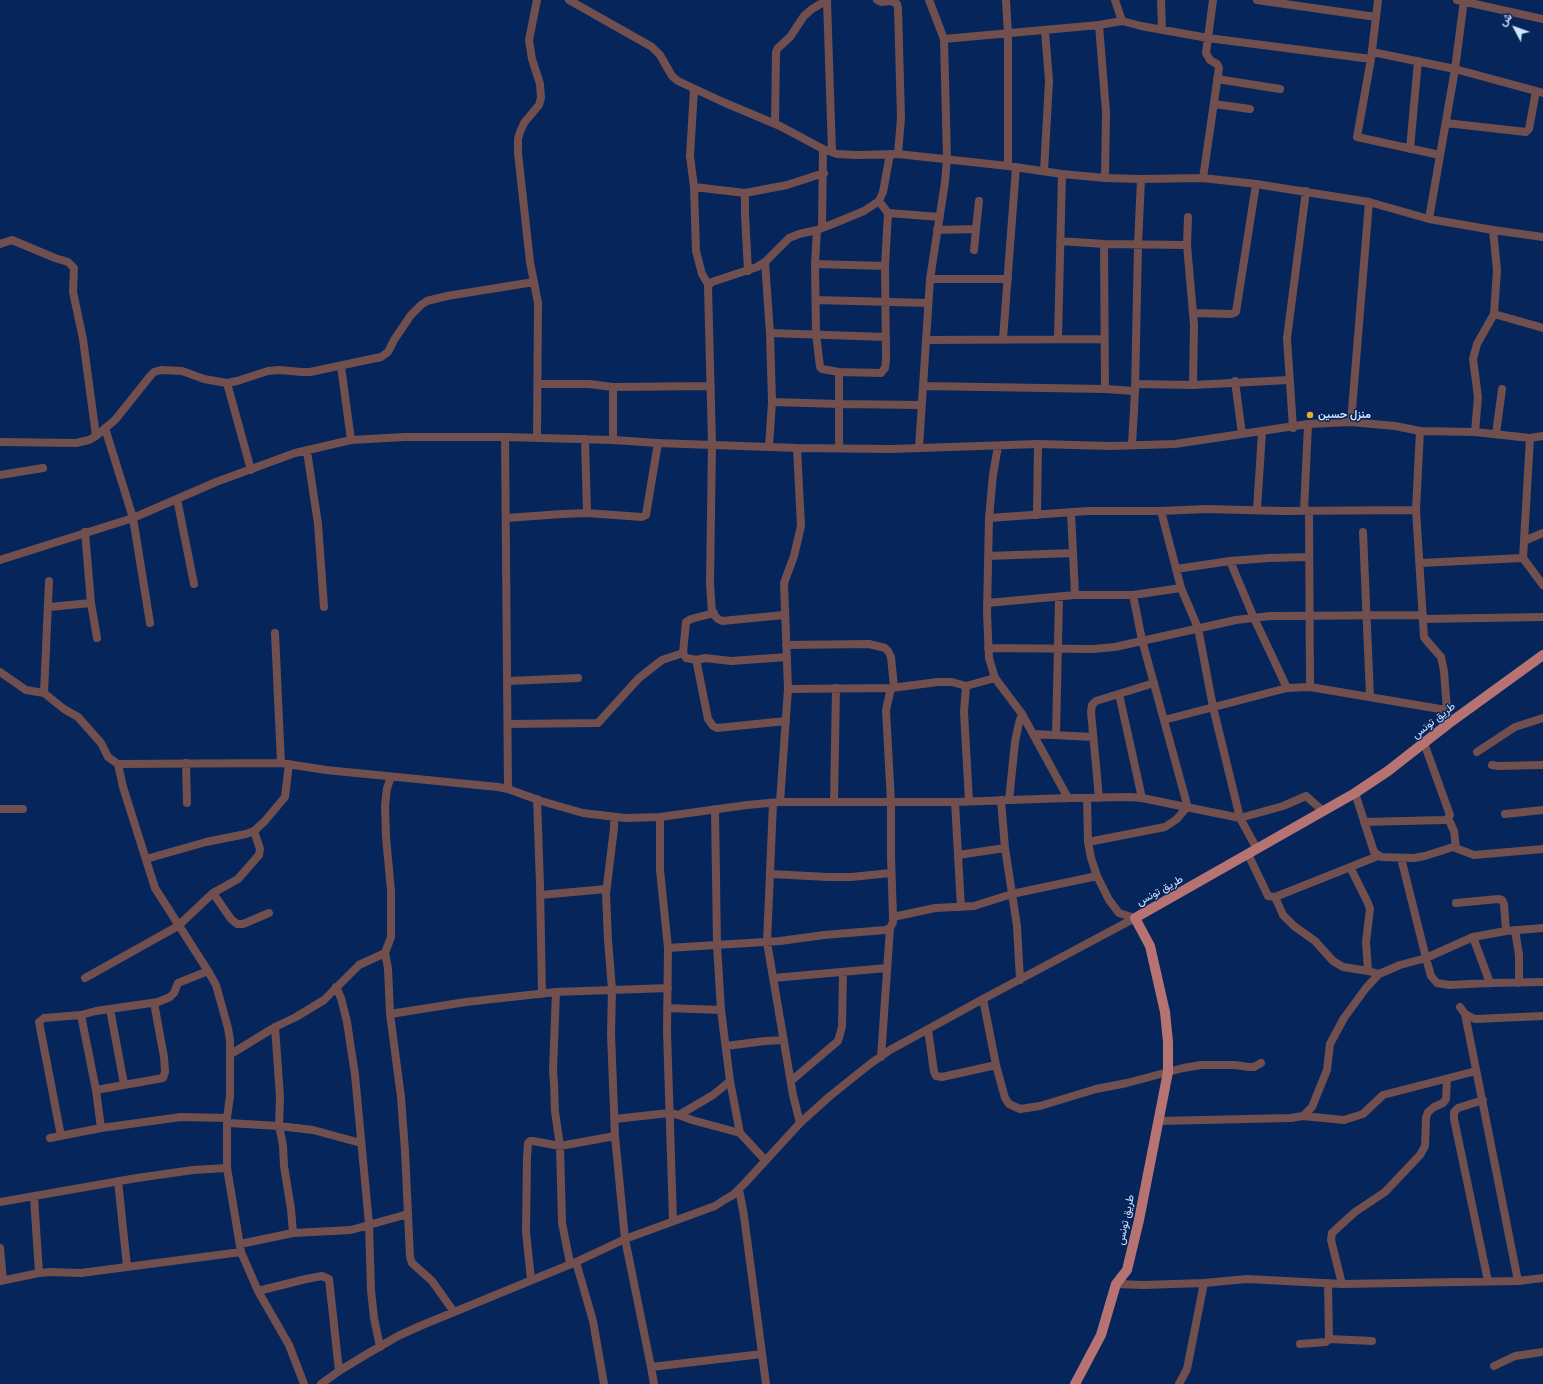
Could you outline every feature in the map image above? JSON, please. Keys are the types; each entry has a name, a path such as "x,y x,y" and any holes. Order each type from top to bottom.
{"main road":[{"name":"طريق تونس","path":"1075,1384 1101,1335 1116,1284 1127,1270 1139,1220 1168,1072 1168,1042 1165,1012 1150,946 1135,918 1355,793 1388,771 1448,724 1543,655"}],"street":[{"path":"536,0 529,45 540,84 541,98 539,105 524,123 518,139 520,177 538,303 537,438"},
{"path":"569,0 652,47 660,55 672,76 678,81 775,124 837,154 857,156 894,154 1012,166 1062,174 1105,178 1203,178 1256,184 1369,202 1429,219 1543,237"},
{"path":"775,124 776,52 778,48 790,37 804,16 827,0 832,152"},
{"path":"708,284 748,271 765,262 789,238 819,229 864,211 879,201 894,154 900,118 898,8 897,4 892,1 881,2 877,0"},
{"path":"919,448 930,279 945,182 947,159 944,39 929,0"},
{"path":"1003,339 1008,279 1012,166 1006,0"},
{"path":"1114,0 1122,21"},
{"path":"1161,0 1162,30"},
{"path":"1203,178 1218,66 1210,60 1206,53 1213,0"},
{"path":"1257,0 1376,17"},
{"path":"1378,0 1358,137 1440,154"},
{"path":"1429,219 1455,69 1462,1 1543,19"},
{"path":"944,39 1099,26 1122,21 1208,38 1418,61 1455,69 1539,92 1529,129 1526,132 1446,123"},
{"path":"1099,26 1106,112 1105,178"},
{"path":"1044,171 1049,81 1045,31"},
{"path":"1410,149 1418,61"},
{"path":"1217,79 1280,89"},
{"path":"694,89 690,156 694,187 696,251 702,274 708,284 712,444 710,583 712,613 714,613 718,619 722,620 784,615"},
{"path":"1214,104 1250,108"},
{"path":"824,149 824,173 815,264 816,334 820,367 822,369 839,372 881,373 885,368 885,266 888,212 879,201"},
{"path":"694,187 745,193 787,185 824,173"},
{"path":"1058,338 1062,174"},
{"path":"1132,445 1141,179"},
{"path":"1192,313 1232,314 1236,312 1256,184"},
{"path":"1293,428 1287,338 1306,191"},
{"path":"745,193 748,271"},
{"path":"974,250 979,201"},
{"path":"1350,422 1369,202"},
{"path":"888,212 940,217"},
{"path":"1188,217 1187,246 1192,313 1193,384"},
{"path":"937,230 976,229"},
{"path":"1475,432 1478,397 1473,359 1477,344 1494,314 1497,270 1493,230"},
{"path":"0,244 12,240 68,262 74,268 73,292 83,339 96,436"},
{"path":"1060,242 1187,246"},
{"path":"1104,244 1105,389"},
{"path":"765,262 770,333 772,402 769,446"},
{"path":"815,264 885,266"},
{"path":"930,279 1008,279"},
{"path":"0,442 83,442 96,436 106,428 126,408 154,372 161,370 174,370 204,379 227,383 279,370 302,372 341,366 385,355 411,315 427,301 447,296 534,282"},
{"path":"816,300 928,303"},
{"path":"1494,314 1543,328"},
{"path":"770,333 886,337"},
{"path":"926,340 1058,338 1104,339"},
{"path":"341,366 351,440"},
{"path":"839,372 839,448"},
{"path":"923,386 1105,389 1235,381 1289,380"},
{"path":"1235,381 1242,434"},
{"path":"227,383 251,470"},
{"path":"538,384 589,384 613,387 711,386"},
{"path":"613,387 613,440"},
{"path":"1496,434 1502,389"},
{"path":"772,402 921,404"},
{"path":"0,560 85,532 134,518 216,482 295,453 351,440 405,436 505,437 796,448 919,448 1038,444 1132,445 1175,444 1293,428 1308,424 1350,422 1395,426 1420,431 1475,432 1530,438 1543,436"},
{"path":"1308,424 1306,511 1309,556 1310,687"},
{"path":"106,428 134,518 150,623"},
{"path":"1420,431 1416,510 1424,636 1427,642 1441,657 1445,678 1448,724"},
{"path":"1257,510 1262,432"},
{"path":"505,437 508,789"},
{"path":"1530,438 1523,558 1543,585"},
{"path":"585,440 587,513"},
{"path":"506,518 587,513 642,517 646,515 658,443"},
{"path":"1037,515 1038,444"},
{"path":"998,446 988,518 987,603 988,648 991,669 995,678 1022,714 1068,798"},
{"path":"796,448 801,526 794,556 784,583 784,615 788,689 771,874 767,942 791,1081 800,1123"},
{"path":"307,451 318,524 324,607"},
{"path":"0,476 43,468"},
{"path":"177,500 194,584"},
{"path":"988,518 1071,512 1206,509 1306,511 1416,510"},
{"path":"1161,511 1181,588 1198,628 1212,707 1240,818 1268,896 1275,897 1378,856"},
{"path":"1071,512 1075,595"},
{"path":"85,532 91,603 97,638"},
{"path":"1363,532 1368,616 1370,697"},
{"path":"1524,541 1543,533"},
{"path":"988,556 1073,553"},
{"path":"1176,569 1230,561 1309,556"},
{"path":"1420,563 1523,558"},
{"path":"1230,561 1254,618 1287,688"},
{"path":"44,693 49,581"},
{"path":"987,603 1059,598 1075,595 1133,595 1181,588"},
{"path":"1133,595 1142,640 1187,808"},
{"path":"1056,735 1059,598"},
{"path":"49,607 91,603"},
{"path":"683,653 686,622 691,618 714,613"},
{"path":"988,648 1115,647 1236,620 1270,616 1543,617"},
{"path":"146,859 206,842 254,831 264,822 285,797 285,763 275,633"},
{"path":"786,645 869,644 884,648 888,651 891,657 892,687 886,710 891,802 893,922 890,928 881,1056"},
{"path":"683,653 688,658 697,660 705,658 731,661 787,657"},
{"path":"508,724 598,723 639,678 662,660 683,653"},
{"path":"697,660 708,719 713,726 717,728 786,721"},
{"path":"0,672 26,690 44,693 64,709 78,717 101,743 108,757 118,764 285,763 326,770 508,789 583,813 614,817 660,817 716,809 777,803 955,802 1068,798 1142,798 1240,818 1283,806 1306,796 1323,811"},
{"path":"507,681 578,678"},
{"path":"788,689 892,687 938,682 952,682 966,686 995,678"},
{"path":"1099,798 1091,712 1092,705 1096,701 1154,683"},
{"path":"966,686 964,712 969,801"},
{"path":"1164,720 1287,688 1310,687 1446,710"},
{"path":"834,802 836,688"},
{"path":"1119,694 1142,798"},
{"path":"1020,980 1017,926 1005,848 1005,800 1015,742 1022,714"},
{"path":"1477,752 1515,727 1543,718"},
{"path":"1033,734 1093,737"},
{"path":"1424,743 1450,815 1448,818 1454,831 1456,848"},
{"path":"186,763 187,803"},
{"path":"118,764 123,787 155,888 216,985 228,1028 231,1054 227,1168 241,1248 258,1291 289,1345 304,1384"},
{"path":"1492,765 1543,765"},
{"path":"391,777 387,788 384,806 391,891 391,937 385,953 388,968 390,1014 401,1105 409,1249 412,1263 432,1281 454,1312"},
{"path":"1355,793 1374,852 1378,856 1386,858 1425,856 1446,849 1456,848 1468,854 1474,855 1543,849"},
{"path":"1087,798 1088,842 1097,876 1109,900 1119,913 1135,918"},
{"path":"537,799 542,994"},
{"path":"955,802 961,907"},
{"path":"1088,842 1165,827 1177,819 1187,808"},
{"path":"0,809 23,809"},
{"path":"716,809 717,945 721,1010 730,1081 740,1132 765,1160"},
{"path":"1506,814 1543,810"},
{"path":"614,817 612,850 606,889 612,989 612,1062 615,1136 625,1239 654,1384"},
{"path":"660,817 660,870 668,948 667,1008 673,1221"},
{"path":"1364,822 1445,820 1448,818"},
{"path":"85,978 178,926 213,894 238,879 259,855 260,849 254,831"},
{"path":"958,854 1005,848"},
{"path":"1401,858 1431,976 1437,983 1449,985 1490,982 1543,982"},
{"path":"1350,867 1368,902 1370,909 1366,942 1368,971"},
{"path":"771,874 836,877 891,873"},
{"path":"893,917 935,908 974,906 1012,894 1097,876"},
{"path":"540,895 606,889"},
{"path":"213,894 231,919 237,924 244,924 269,913"},
{"path":"1275,897 1283,915 1294,926 1315,941 1333,961 1343,967 1379,974"},
{"path":"1456,902 1502,900 1510,930 1519,955 1519,983"},
{"path":"321,1384 339,1371 406,1332 531,1279 573,1263 625,1239 714,1206 733,1195 800,1123 830,1096 881,1056 928,1029 1135,918"},
{"path":"668,948 767,942 884,930 890,928"},
{"path":"1304,1116 1312,1107 1327,1070 1330,1044 1344,1018 1379,974 1400,965 1426,958 1473,937 1510,930 1543,928"},
{"path":"1473,937 1490,982"},
{"path":"231,1054 275,1028 296,1018 324,1000 359,965 385,953"},
{"path":"773,978 887,968"},
{"path":"61,1136 39,1022 44,1018 81,1015 110,1009 154,1003 170,997 178,982 208,971"},
{"path":"791,1081 838,1041 842,1027 843,972"},
{"path":"336,987 342,998 355,1075 369,1224 371,1290 374,1318 380,1347"},
{"path":"390,1014 466,1002 556,992 668,988"},
{"path":"556,992 553,1070 555,1112 560,1146 562,1222 573,1263 593,1321 604,1384"},
{"path":"983,1000 996,1065 1005,1098 1008,1104 1020,1109 1040,1106 1096,1089 1201,1065 1235,1065 1254,1067 1261,1063"},
{"path":"96,1090 160,1079 165,1075 164,1057 154,1003"},
{"path":"1460,1007 1465,1014 1518,1281"},
{"path":"667,1008 721,1010"},
{"path":"110,1009 124,1084"},
{"path":"1465,1014 1475,1019 1543,1016"},
{"path":"81,1015 96,1090 101,1128"},
{"path":"275,1028 280,1097 279,1126 283,1145 284,1166 291,1209 293,1233"},
{"path":"928,1029 934,1072 939,1077 996,1065"},
{"path":"726,1046 784,1040"},
{"path":"1158,1121 1291,1118 1304,1116 1344,1120 1363,1114 1383,1095 1476,1071"},
{"path":"1342,1284 1331,1240 1332,1233 1355,1212 1385,1192 1420,1155 1425,1146 1426,1118 1428,1112 1434,1106 1443,1103 1446,1099 1447,1079"},
{"path":"679,1115 714,1095 730,1081"},
{"path":"1483,1100 1458,1108 1454,1112 1454,1119 1488,1281"},
{"path":"615,1119 669,1113 740,1132"},
{"path":"50,1138 101,1128 181,1117 313,1130 361,1143"},
{"path":"531,1279 526,1232 528,1145 530,1141 560,1146 615,1136"},
{"path":"0,1202 118,1181 193,1170 227,1168"},
{"path":"118,1181 127,1266"},
{"path":"739,1189 745,1223 766,1384"},
{"path":"34,1196 39,1273"},
{"path":"0,1248 2,1281 39,1273 81,1273 241,1248 293,1233 351,1230 408,1214"},
{"path":"258,1291 322,1276 329,1279 339,1371"},
{"path":"1116,1284 1143,1285 1204,1283 1247,1279 1342,1284 1518,1281 1543,1278"},
{"path":"1179,1384 1187,1369 1204,1283"},
{"path":"1328,1283 1329,1339"},
{"path":"1300,1344 1326,1342 1329,1339 1372,1341"},
{"path":"1494,1366 1515,1356 1543,1352"},
{"path":"651,1367 762,1354"}],"place":[{"name":"منزل حسين","path":"1310,415"}]}
